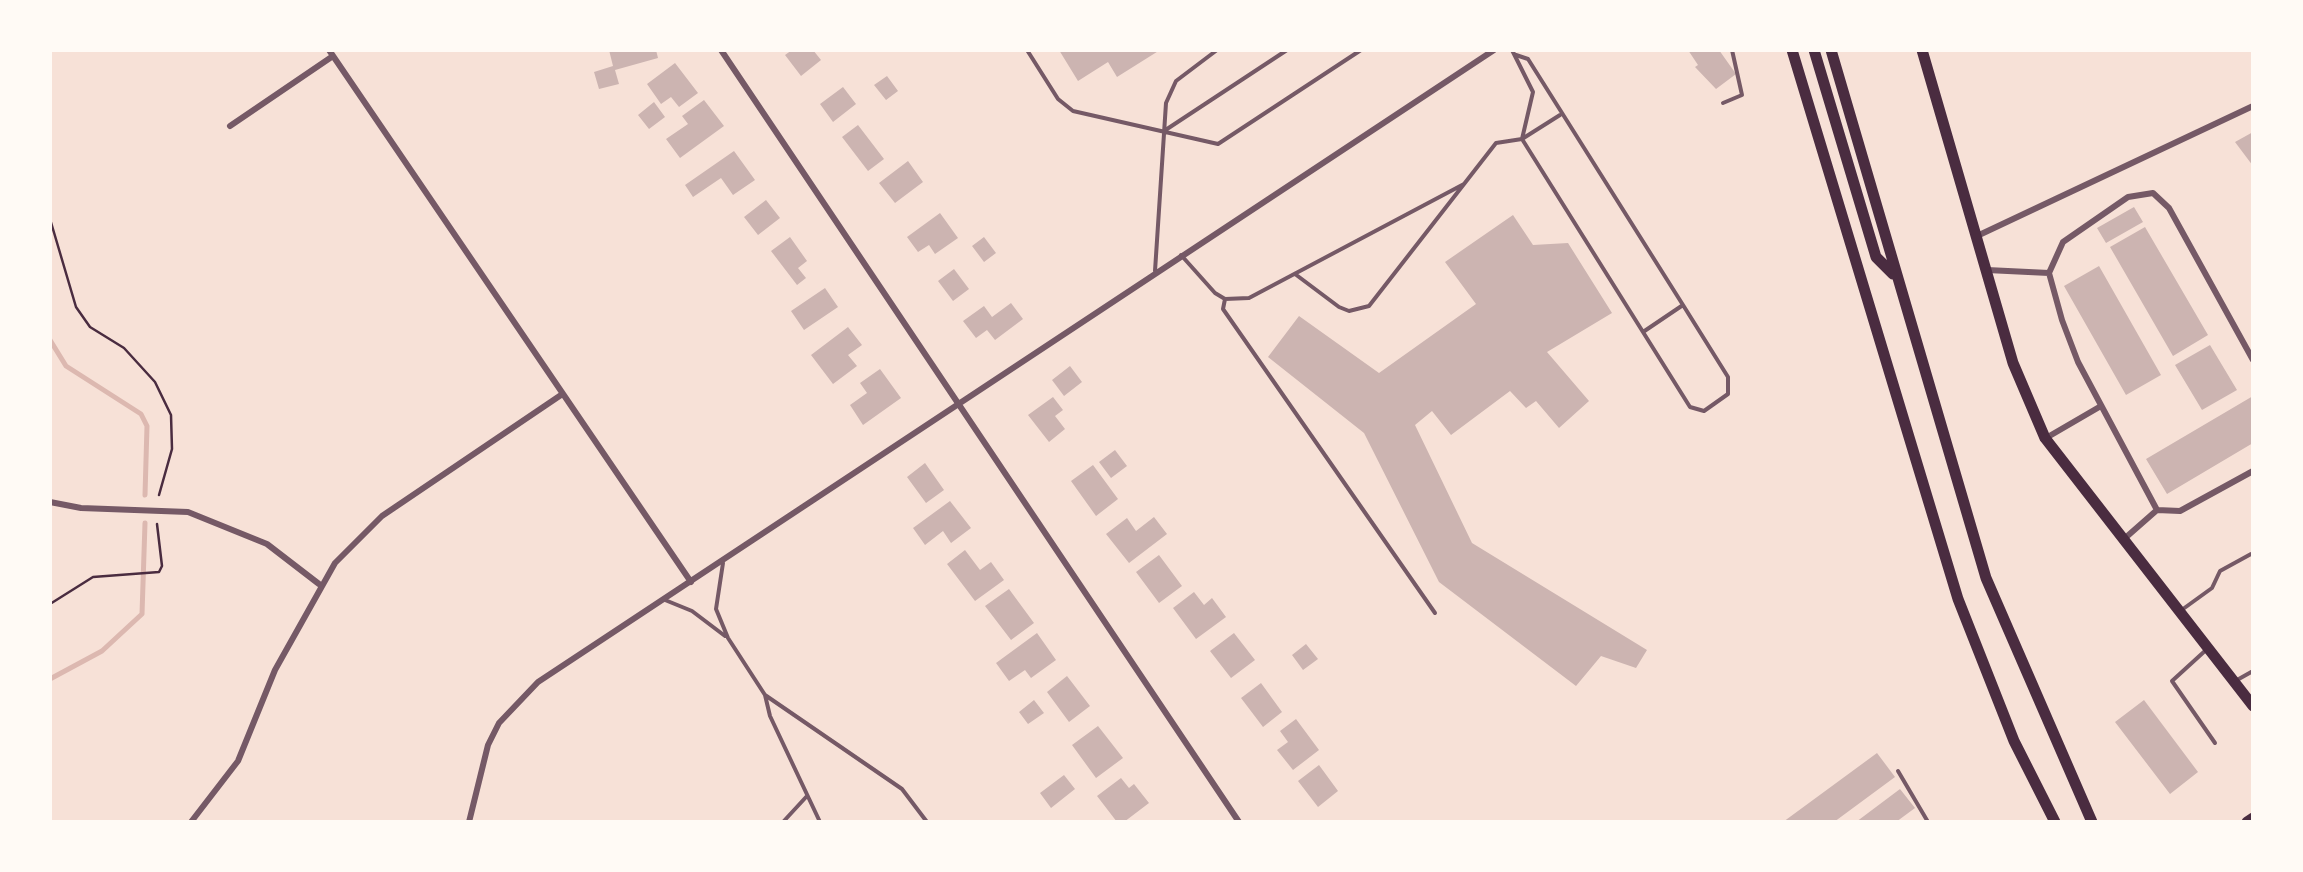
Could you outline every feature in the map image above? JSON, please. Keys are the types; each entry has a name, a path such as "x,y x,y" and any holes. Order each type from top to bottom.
{"main road":[{"path":"1792,50 1958,599 2014,741 2055,822"},
{"path":"1814,50 1876,258 1896,277"},
{"path":"1831,50 1986,578 2092,822"},
{"path":"1922,50 2013,362 2045,438 2253,706"}],"street":[{"path":"721,50 1239,822"},
{"path":"469,822 488,745 518,700 550,674 1494,50"},
{"path":"230,126 331,53 691,583"},
{"path":"1977,236 2253,106"},
{"path":"2158,510 2072,348 2049,273 2064,242 2092,218 2140,191 2153,192 2169,208 2253,360"},
{"path":"1987,270 2049,273"},
{"path":"191,822 238,761 275,670 319,584 358,537 382,516 561,395"},
{"path":"2045,438 2101,406"},
{"path":"2123,540 2158,510 2180,511 2253,472"},
{"path":"50,502 81,508 188,512 267,544 319,584"}],"lane":[{"path":"1028,50 1058,99 1073,111 1218,144 1361,50"},
{"path":"1156,271 1166,103 1176,81 1217,50"},
{"path":"1164,130 1287,50"},
{"path":"1723,103 1742,95 1732,50"},
{"path":"1514,52 1528,59 1731,386 1728,394 1704,411 1690,407 1522,140 1533,92 1514,52"},
{"path":"1294,274 1339,307 1349,311 1369,306 1496,144 1522,140 1561,114"},
{"path":"1180,255 1206,286 1225,298 1249,298 1466,183"},
{"path":"1225,298 1223,309 1435,613"},
{"path":"1643,332 1683,305"},
{"path":"2178,612 2212,588 2220,570 2251,554"},
{"path":"724,561 714,596 728,638 765,695 770,716 820,822"},
{"path":"666,600 692,611 728,638"},
{"path":"2206,650 2172,681 2215,743"},
{"path":"2232,683 2253,670"},
{"path":"765,695 902,789 927,822"},
{"path":"1898,771 1928,822"},
{"path":"784,822 808,796"}],"path":[{"path":"50,219 76,306 90,327 124,348 154,382 170,415 172,449 159,495"},
{"path":"50,604 93,577 152,574 162,566 157,522"}],"building":[{"path":"609,50 656,50 658,58 615,70 619,84 599,89 594,72 613,66"},
{"path":"792,50 813,50 821,60 801,76 785,55"},
{"path":"1059,50 1160,50 1117,77 1108,62 1078,81"},
{"path":"1688,50 1719,50 1736,74 1716,89 1695,67 1698,65"},
{"path":"675,63 698,93 679,107 671,97 661,104 647,84"},
{"path":"887,76 898,91 886,100 874,85"},
{"path":"843,87 856,104 833,122 820,104"},
{"path":"704,100 724,126 680,158 666,139 688,124 682,116"},
{"path":"654,102 665,117 649,129 638,115"},
{"path":"858,125 884,159 868,171 842,137"},
{"path":"2253,132 2253,166 2235,142"},
{"path":"734,151 755,180 733,195 721,178 693,197 685,185"},
{"path":"908,161 923,182 895,203 879,183"},
{"path":"766,200 780,218 758,235 744,217"},
{"path":"2134,207 2143,222 2106,243 2097,228"},
{"path":"940,213 958,238 935,254 929,245 918,252 907,237"},
{"path":"1513,215 1533,245 1568,243 1612,313 1547,352 1589,401 1559,428 1536,401 1526,408 1510,391 1451,435 1432,411 1415,425 1472,543 1647,650 1636,668 1601,656 1576,686 1439,582 1364,433 1268,357 1299,316 1379,373 1476,304 1445,262"},
{"path":"2145,227 2208,335 2173,356 2110,247"},
{"path":"790,237 807,261 798,268 806,278 797,285 771,251"},
{"path":"984,237 996,253 984,262 972,246"},
{"path":"2099,266 2161,375 2126,395 2064,286"},
{"path":"954,269 969,289 953,301 938,281"},
{"path":"825,288 838,307 804,330 791,311"},
{"path":"1011,303 1023,319 995,340 987,330 976,338 963,321 984,306 992,317"},
{"path":"848,327 862,345 848,355 857,366 833,384 811,355"},
{"path":"2210,345 2237,390 2202,410 2175,365"},
{"path":"1070,366 1082,382 1064,396 1052,380"},
{"path":"880,369 901,398 863,425 850,405 867,393 860,383"},
{"path":"2253,396 2253,443 2167,494 2146,459"},
{"path":"1053,397 1063,410 1055,416 1065,429 1049,442 1028,415"},
{"path":"1115,450 1127,466 1111,478 1099,462"},
{"path":"925,463 944,490 926,503 907,477"},
{"path":"1093,465 1118,499 1096,516 1071,481"},
{"path":"950,501 971,528 951,543 943,531 925,545 913,528"},
{"path":"1154,517 1167,534 1129,563 1106,534 1127,518 1136,531"},
{"path":"965,550 980,570 991,562 1004,580 975,601 947,564"},
{"path":"1159,555 1182,586 1159,603 1136,572"},
{"path":"1009,589 1034,623 1011,640 985,606"},
{"path":"1194,592 1204,605 1212,598 1226,617 1196,639 1173,608"},
{"path":"1037,633 1056,660 1031,678 1025,670 1009,681 996,663"},
{"path":"1234,633 1255,660 1231,678 1210,651"},
{"path":"1306,644 1318,659 1303,670 1292,655"},
{"path":"1067,676 1090,706 1069,722 1047,692"},
{"path":"1261,683 1282,712 1263,727 1241,698"},
{"path":"1034,700 1044,713 1028,724 1019,712"},
{"path":"2144,700 2198,772 2170,794 2115,722"},
{"path":"1296,719 1319,750 1293,770 1277,750 1288,742 1280,731"},
{"path":"1098,726 1123,758 1096,778 1072,745"},
{"path":"1877,753 1895,777 1834,822 1783,822"},
{"path":"1319,765 1338,791 1318,807 1298,781"},
{"path":"1064,775 1075,789 1051,808 1040,793"},
{"path":"1121,778 1129,788 1134,784 1149,803 1124,822 1117,822 1097,796"},
{"path":"1900,789 1915,808 1896,822 1856,822"}],"waterway":[{"path":"50,340 66,366 141,414 147,426 145,495"},
{"path":"50,679 102,651 142,614 145,523"}]}
